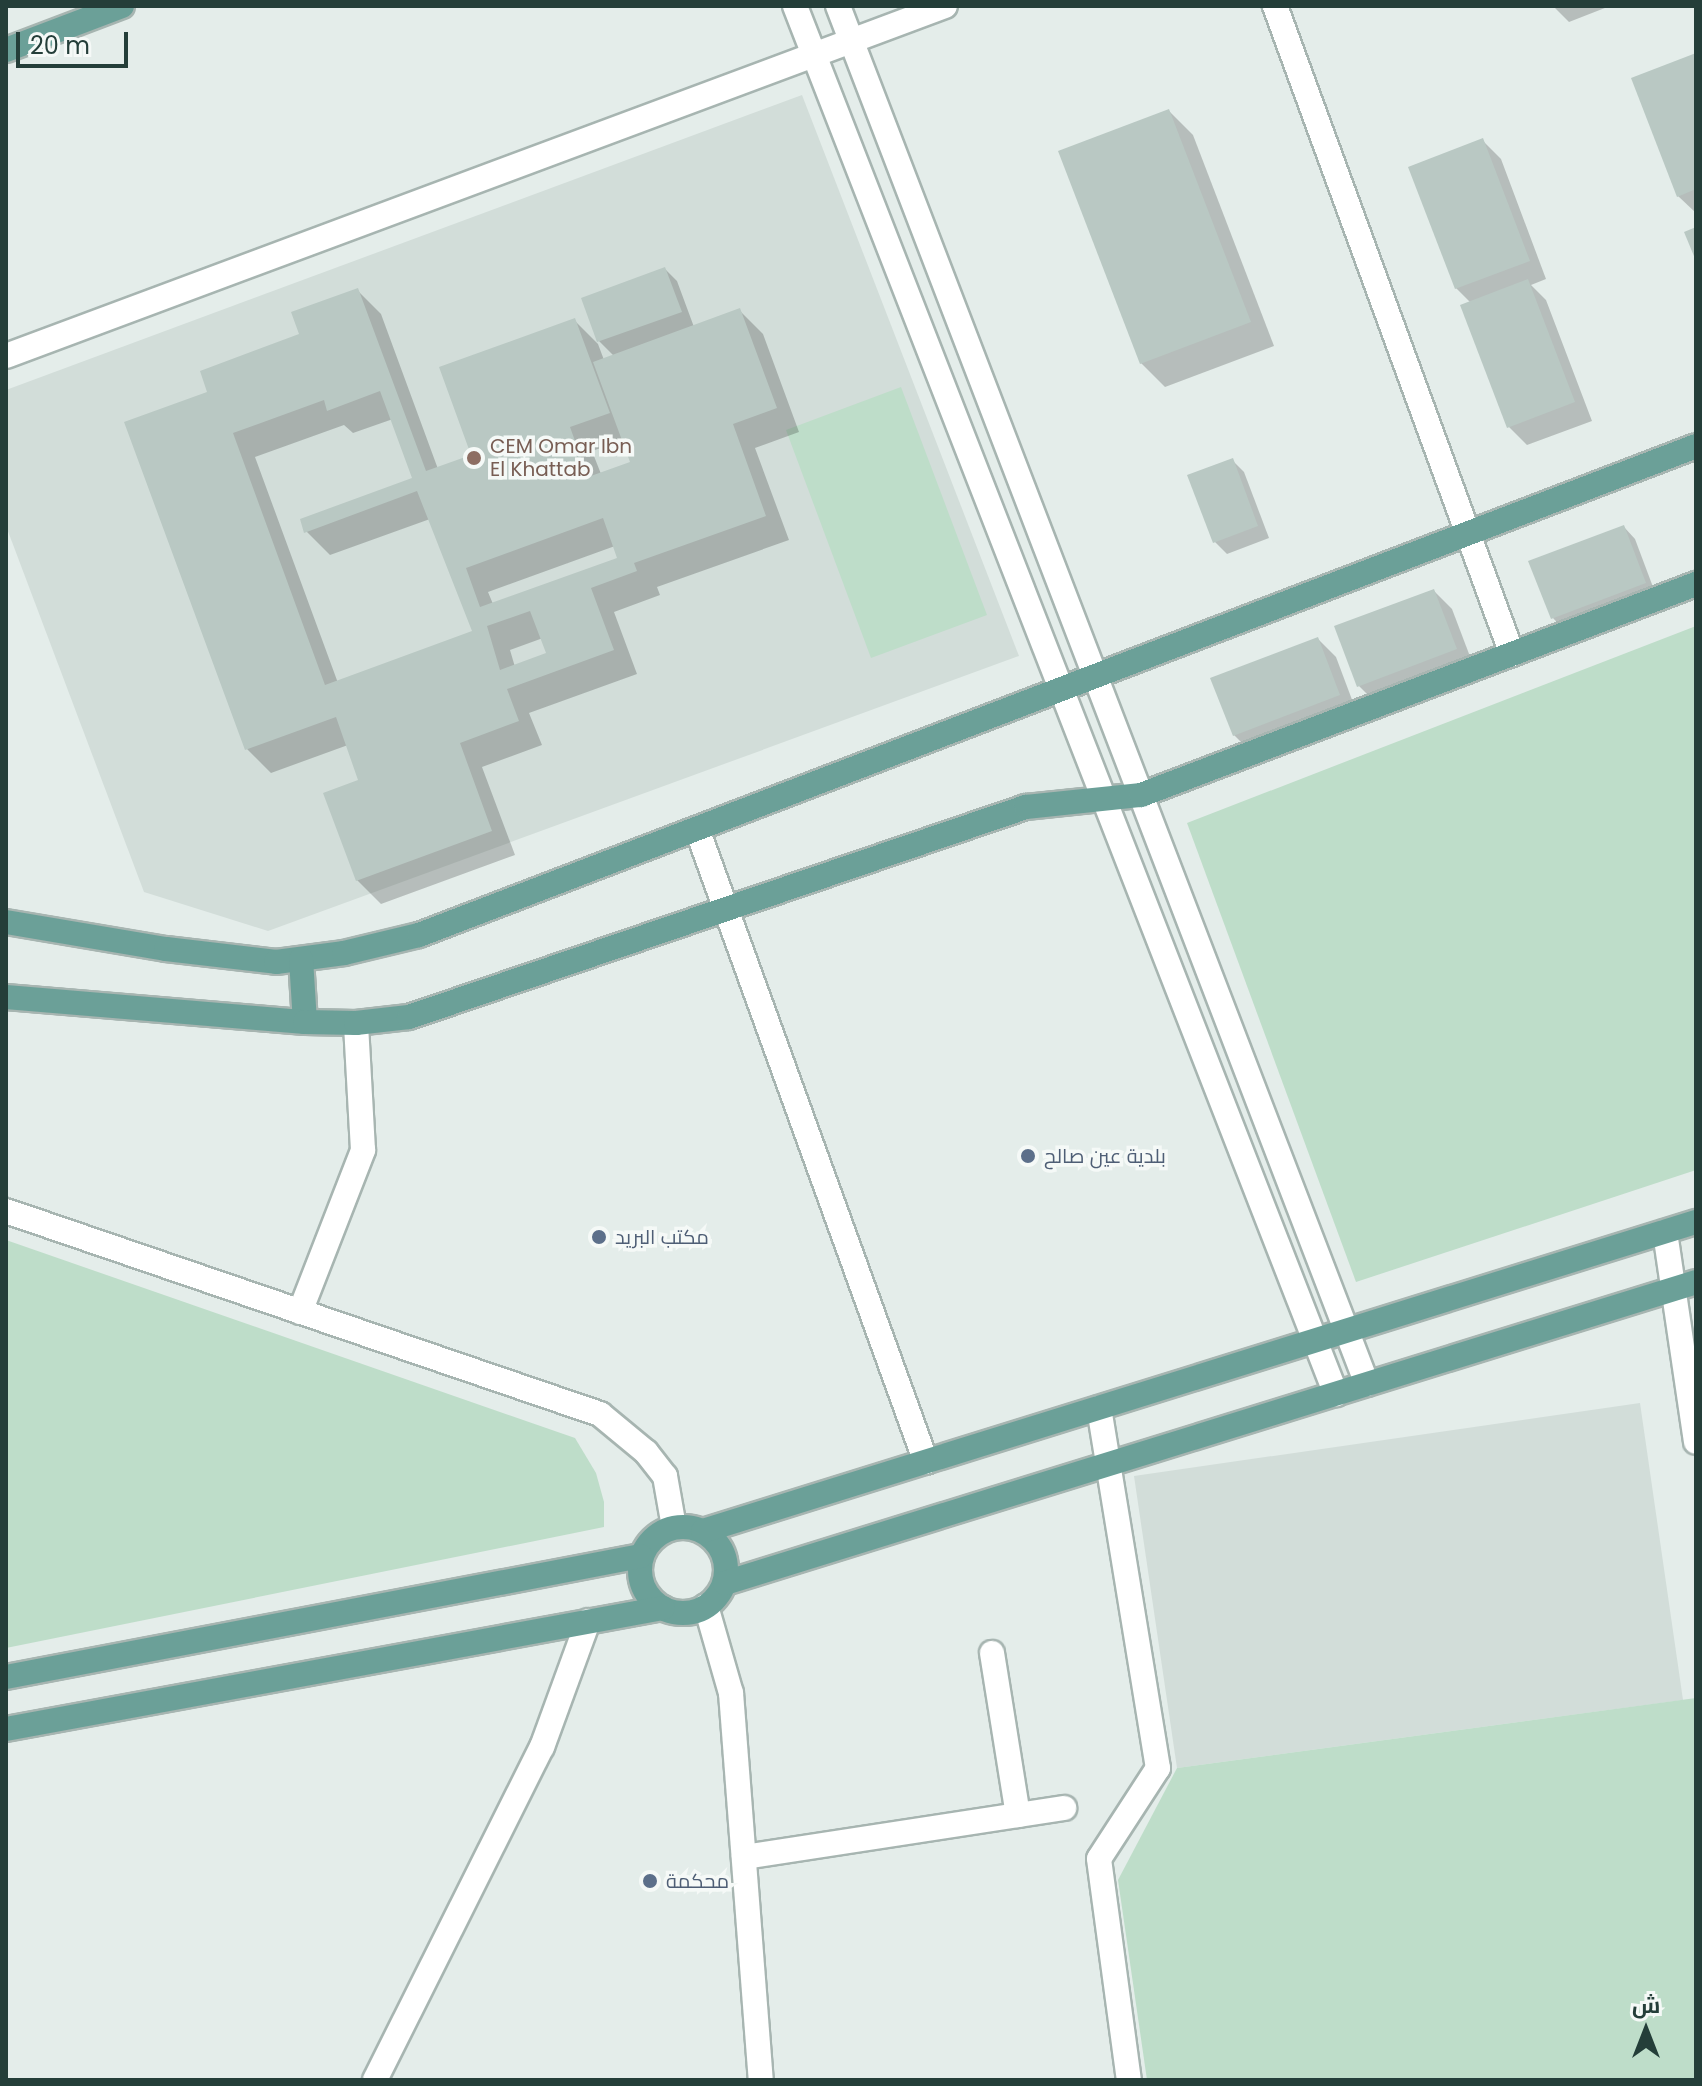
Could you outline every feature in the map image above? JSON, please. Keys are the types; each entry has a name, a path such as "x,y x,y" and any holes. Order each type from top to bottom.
{"main road":[{"path":"6,50 122,6"},
{"path":"6,922 182,951 276,962 344,953 419,935 1696,446"},
{"path":"6,997 305,1022 356,1023 409,1017 1026,807 1141,795 1696,584"},
{"path":"301,959 305,1022"},
{"path":"703,1531 1696,1222"},
{"path":"725,1583 724,1553 703,1531 690,1526 674,1527 649,1543 641,1556 643,1586 650,1599 677,1613 706,1606 725,1583 1685,1286"},
{"path":"6,1677 641,1556"},
{"path":"6,1729 663,1608"}],"street":[{"path":"795,6 1336,1394"},
{"path":"838,6 1367,1384"},
{"path":"6,356 945,6"},
{"path":"1275,6 1512,654"},
{"path":"697,829 926,1462"},
{"path":"300,1312 363,1150 356,1023"},
{"path":"6,1211 600,1414 646,1452 665,1476 674,1527"},
{"path":"1665,1232 1685,1286 1696,1442"},
{"path":"1099,1408 1158,1768 1099,1859 1129,2080"},
{"path":"706,1606 731,1693 761,2080"},
{"path":"375,2080 542,1747 588,1621"},
{"path":"992,1653 1018,1815"},
{"path":"744,1857 1064,1808"}],"shaded area":[{"name":"CEM Omar Ibn El Khattab","path":"802,95 1019,656 268,931 144,892 6,526 6,390"},
{"path":"1640,1403 1683,1700 1177,1768 1134,1476"}],"green space":[{"path":"901,387 987,615 871,658 786,430"},
{"path":"1696,626 1696,1170 1356,1282 1187,823"},
{"path":"6,1240 575,1438 596,1473 604,1502 604,1527 6,1648"},
{"path":"1696,1698 1696,2080 1147,2080 1118,1880 1177,1768"}],"building":[{"path":"1696,53 1696,189 1677,197 1631,78"},
{"path":"1169,109 1251,322 1140,364 1058,151"},
{"path":"1483,138 1530,261 1455,289 1408,167"},
{"path":"1696,227 1696,261 1684,232"},
{"path":"665,267 682,312 597,342 581,298"},
{"path":"1528,279 1575,402 1507,428 1460,305"},
{"path":"358,288 426,471 471,455 439,367 575,318 610,413 570,427 588,477 630,462 593,362 740,308 777,408 733,424 766,516 634,563 637,571 591,588 614,650 507,689 519,721 460,743 492,831 356,881 323,793 358,780 336,717 245,750 124,422 207,392 200,371 299,334 291,312","holes":["380,391 412,478 300,519 304,533 417,491 472,631 325,685 233,433 324,400 327,411","603,518 617,558 480,607 466,568","530,611 546,653 500,670 487,626"]},
{"path":"1233,458 1258,526 1213,543 1187,475"},
{"path":"1624,525 1646,583 1551,619 1528,561"},
{"path":"1434,589 1457,649 1357,687 1334,626"},
{"path":"1318,637 1340,695 1233,736 1210,678"}],"place":[{"name":"CEM Omar Ibn El Khattab","path":"474,458"},
{"name":"بلدية عين صالح","path":"1028,1156"},
{"name":"مكتب البريد","path":"599,1237"},
{"name":"محكمة","path":"650,1881"}]}
